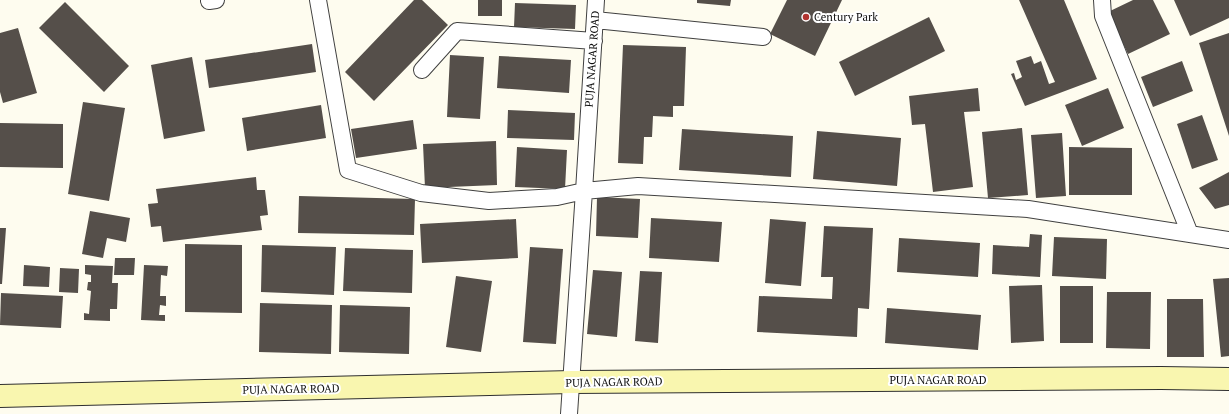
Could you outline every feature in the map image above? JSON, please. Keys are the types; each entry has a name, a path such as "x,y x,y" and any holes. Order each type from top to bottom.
{"street":[{"path":"318,0 348,170 422,193 489,201 557,197 584,190 638,186 1028,209 1229,240"},
{"name":"PUJA NAGAR ROAD","path":"569,414 596,0"},
{"path":"1102,0 1103,16 1190,234"},
{"path":"595,20 763,37"},
{"path":"422,70 457,31 594,41"},
{"name":"PUJA NAGAR ROAD","path":"0,396 572,382 1153,378 1229,379"}],"building":[{"path":"414,0 422,0 448,25 374,101 345,72"},
{"path":"478,0 502,0 502,16 478,16"},
{"path":"697,0 731,0 730,6 697,3"},
{"name":"Century Park","path":"787,0 842,0 815,56 770,34"},
{"path":"1019,0 1064,0 1097,79 1025,106 1011,74 1014,73 1016,80 1022,77 1016,61 1031,56 1034,64 1041,61 1049,84 1055,82"},
{"path":"1133,0 1153,0 1170,34 1128,54 1108,12"},
{"path":"1174,0 1229,0 1229,18 1190,36"},
{"path":"65,2 129,66 104,92 39,28"},
{"path":"515,3 576,5 575,29 514,27"},
{"path":"929,17 945,51 855,96 839,62"},
{"path":"18,28 37,93 3,103 0,92 0,33"},
{"path":"1229,33 1229,136 1199,43"},
{"path":"312,44 316,72 209,88 205,60"},
{"path":"623,45 686,47 684,106 673,106 673,117 653,116 652,137 644,137 643,164 618,163"},
{"path":"450,55 484,57 480,119 447,117"},
{"path":"499,56 571,60 569,93 497,88"},
{"path":"192,57 205,131 164,139 151,65"},
{"path":"1182,61 1193,91 1153,107 1141,77"},
{"path":"978,88 980,111 964,112 973,187 933,192 925,124 912,125 909,96"},
{"path":"1108,88 1124,128 1082,146 1065,105"},
{"path":"83,102 125,108 109,201 68,194"},
{"path":"321,105 326,138 247,151 242,118"},
{"path":"508,110 575,113 574,140 507,138"},
{"path":"1202,115 1218,160 1192,169 1177,124"},
{"path":"413,120 417,149 356,158 351,129"},
{"path":"0,123 63,124 63,168 0,167"},
{"path":"1022,128 1028,195 988,198 982,132"},
{"path":"682,129 793,136 791,177 679,170"},
{"path":"817,131 901,138 897,186 813,179"},
{"path":"1062,133 1066,196 1036,198 1031,135"},
{"path":"496,141 497,185 425,188 423,144"},
{"path":"517,147 567,150 565,189 515,187"},
{"path":"1069,147 1132,148 1132,195 1069,195"},
{"path":"1229,172 1229,205 1215,209 1199,188"},
{"path":"256,177 257,190 265,190 268,215 260,216 262,230 163,242 161,226 151,227 148,204 158,203 156,189"},
{"path":"299,196 415,199 414,235 298,233"},
{"path":"597,197 640,199 638,238 596,236"},
{"path":"90,211 130,218 126,242 107,238 103,258 82,254"},
{"path":"651,218 722,222 719,262 649,258"},
{"path":"516,219 518,258 422,263 420,224"},
{"path":"770,219 806,222 801,286 765,283"},
{"path":"824,226 873,228 869,309 858,308 857,337 757,332 759,296 832,299 833,277 821,277"},
{"path":"0,228 6,228 2,284 0,284"},
{"path":"1030,234 1042,235 1040,277 992,274 993,245 1029,247"},
{"path":"1054,237 1107,239 1106,279 1052,276"},
{"path":"899,238 980,243 978,277 897,272"},
{"path":"185,244 242,245 242,313 185,312"},
{"path":"262,245 336,247 334,295 261,292"},
{"path":"530,247 563,249 556,344 523,342"},
{"path":"345,248 413,250 412,293 343,291"},
{"path":"115,258 135,258 134,275 114,275"},
{"path":"24,265 50,267 49,287 23,286"},
{"path":"85,265 113,266 112,283 118,283 117,309 110,309 110,321 84,320 84,313 89,314 91,291 87,290 88,282 91,282 91,275 85,274"},
{"path":"144,265 168,266 167,276 161,275 160,296 166,296 166,306 160,305 159,315 165,315 165,321 141,320"},
{"path":"60,268 79,269 78,293 59,292"},
{"path":"593,270 622,272 617,337 587,334"},
{"path":"640,271 662,272 658,343 635,341"},
{"path":"456,276 492,281 481,352 446,347"},
{"path":"1229,278 1229,356 1221,357 1213,279"},
{"path":"1042,285 1044,341 1011,343 1009,286"},
{"path":"1060,286 1093,286 1093,343 1060,343"},
{"path":"1107,292 1151,292 1150,349 1106,348"},
{"path":"1,293 63,296 61,328 0,325"},
{"path":"1167,299 1203,299 1204,357 1167,357"},
{"path":"260,303 332,305 331,354 259,352"},
{"path":"340,305 410,307 409,354 339,352"},
{"path":"887,308 981,315 978,350 885,343"}],"place":[{"name":"Century Park","path":"806,17"}]}
